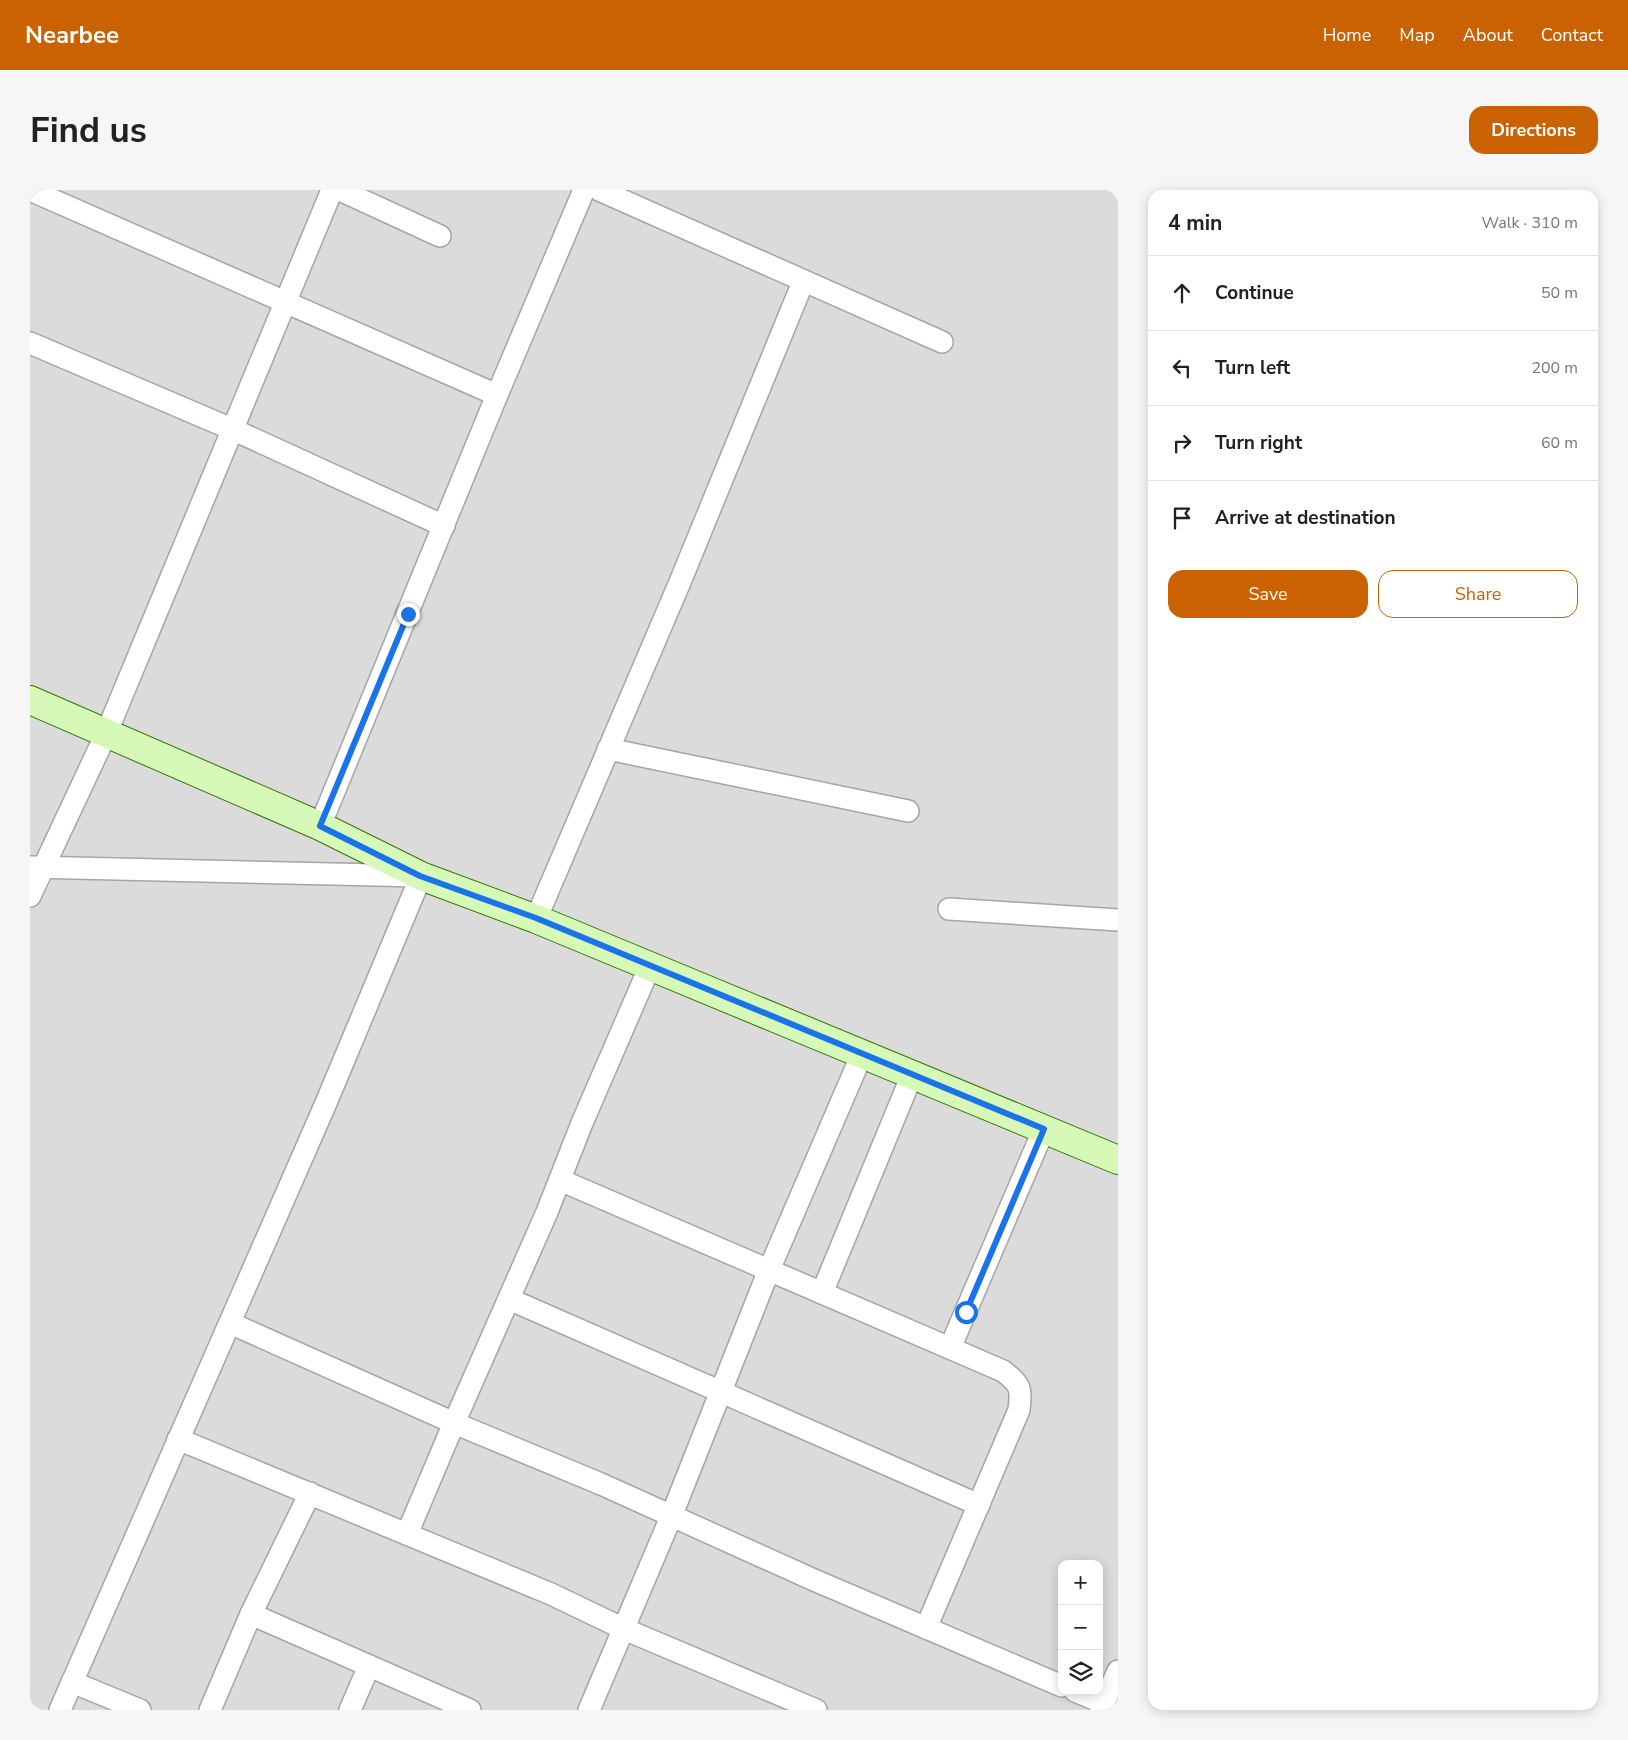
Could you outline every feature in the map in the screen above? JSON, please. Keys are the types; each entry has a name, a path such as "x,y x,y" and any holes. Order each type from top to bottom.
{"main road":[{"path":"30,700 320,826 420,876 536,918 1118,1160"}],"street":[{"path":"30,190 496,395"},
{"path":"30,896 36,867 106,734 287,303 332,190"},
{"path":"340,190 440,236"},
{"path":"320,826 496,395 584,190"},
{"path":"599,190 942,342"},
{"path":"536,918 803,282"},
{"path":"30,343 234,430 444,526"},
{"path":"608,749 908,811"},
{"path":"36,867 420,876 326,1103 60,1710"},
{"path":"948,909 1118,920"},
{"path":"407,1534 650,966"},
{"path":"589,1710 671,1517 719,1391 769,1270 862,1054"},
{"path":"822,1293 912,1075"},
{"path":"950,1348 1044,1129"},
{"path":"560,1180 950,1348 1002,1371 1016,1381 1021,1392 1020,1410 926,1628"},
{"path":"509,1299 979,1505"},
{"path":"230,1323 454,1423 601,1484 671,1517 1058,1684"},
{"path":"178,1439 551,1594 624,1629 816,1710"},
{"path":"210,1710 252,1614 310,1493"},
{"path":"252,1614 470,1710"},
{"path":"350,1710 369,1666"},
{"path":"1082,1695 1102,1707 1118,1671"},
{"path":"72,1682 140,1710"}],"shaded area":[{"path":"30,190 1118,190 1118,1710 30,1710"}],"route":[{"path":"408,614 320,826 420,876 536,918 1044,1129 966,1312"}]}
